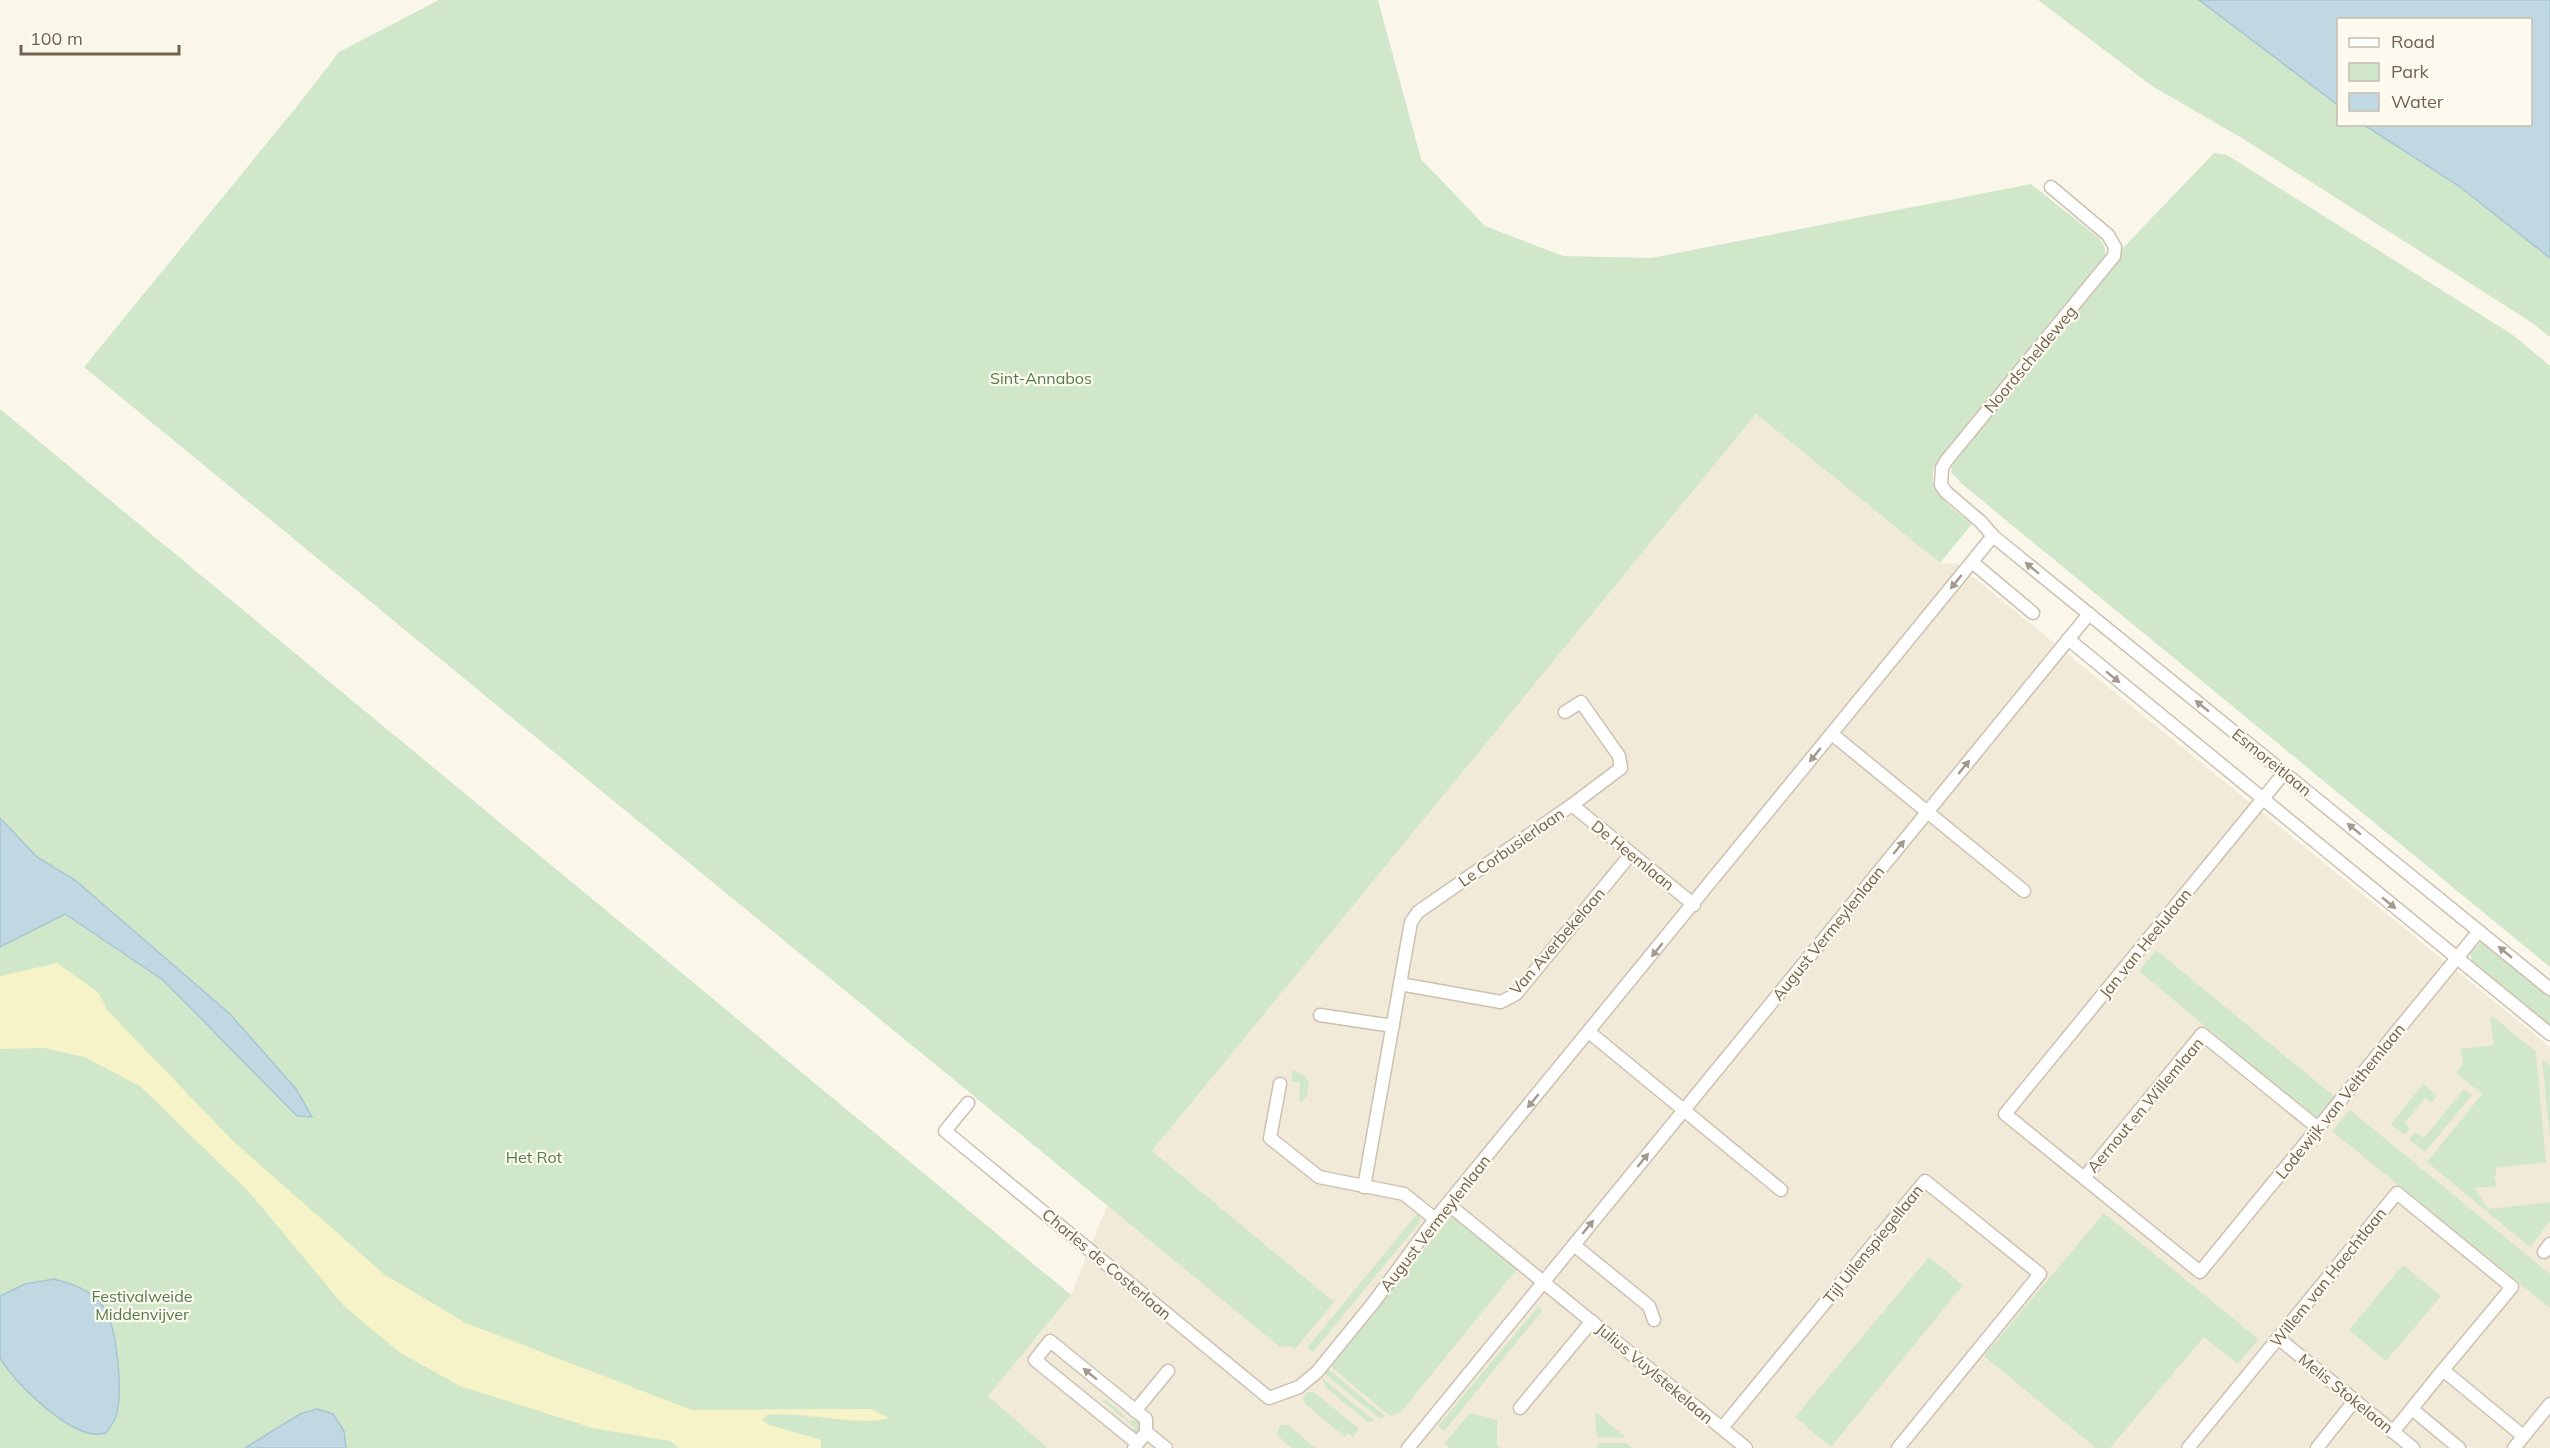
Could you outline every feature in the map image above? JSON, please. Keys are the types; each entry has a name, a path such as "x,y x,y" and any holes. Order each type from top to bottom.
{"street":[{"name":"Noordscheldeweg","path":"1993,536 1981,522 1946,492 1940,478 1942,468 2114,256 2115,247 2108,235 2051,188"},
{"name":"August Vermeylenlaan","path":"1269,1398 1299,1387 1317,1372 1374,1302 1435,1219 1694,905 1993,536"},
{"name":"Esmoreitlaan","path":"1993,536 2550,989"},
{"path":"1972,562 2033,613"},
{"name":"August Vermeylenlaan","path":"1408,1448 2089,614"},
{"name":"Esmoreitlaan","path":"2068,639 2550,1034"},
{"name":"Le Corbusierlaan","path":"1364,1187 1411,922 1418,912 1617,772 1621,762 1581,702 1565,712"},
{"path":"1832,734 2024,891"},
{"name":"Jan van Heelulaan","path":"2084,1178 2006,1114 2284,773"},
{"name":"De Heemlaan","path":"1572,805 1694,905"},
{"name":"Van Averbekelaan","path":"1400,984 1501,1002 1516,994 1631,854"},
{"name":"Lodewijk van Velthemlaan","path":"2084,1178 2200,1272 2479,931"},
{"path":"1320,1015 1393,1026"},
{"path":"1589,1032 1780,1190"},
{"name":"Aernout en Willemlaan","path":"2084,1178 2202,1034 2318,1128"},
{"path":"1280,1084 1270,1138 1319,1177 1404,1194 1435,1219"},
{"name":"Charles de Costerlaan","path":"968,1102 945,1131 1269,1398"},
{"name":"Tijl Uilenspiegellaan","path":"1722,1428 1925,1181 2040,1274 1898,1448"},
{"name":"Willem van Haechtlaan","path":"2188,1448 2397,1193 2512,1287 2443,1370"},
{"name":"Julius Vuylstekelaan","path":"1448,1204 1746,1448"},
{"path":"1574,1245 1649,1306 1654,1320"},
{"name":"Julius Vuylstekelaan","path":"1520,1408 1592,1321"},
{"name":"Melis Stokelaan","path":"2278,1338 2414,1448"},
{"path":"1050,1341 1135,1411 1146,1419 1146,1432 1136,1446 1035,1360 1050,1341"},
{"path":"2393,1432 2443,1370 2523,1436"},
{"path":"1135,1411 1167,1371"},
{"path":"2318,1448 2355,1400"},
{"path":"2514,1448 2549,1408"},
{"path":"2412,1409 2459,1448"},
{"path":"1146,1432 1166,1448"}],"shaded area":[{"path":"1756,414 1940,563 1957,564 2550,1047 2550,1448 1048,1448 988,1396 1071,1295 1107,1206"}],"green space":[{"name":"Sint-Annabos","path":"439,0 1378,0 1421,159 1485,226 1563,256 1651,258 2031,184 2099,238 2105,249 2105,257 1934,467 1934,485 1938,493 1972,524 1940,563 1756,414 1152,1151 1334,1302 1295,1349 1290,1346 1280,1347 84,367 339,52"},
{"path":"2038,0 2199,0 2337,104 2337,126 2366,126 2459,186 2550,258 2550,337 2531,322 2245,140 2152,86"},
{"path":"2214,153 2227,155 2513,335 2550,366 2550,967 1962,484 1951,472 1953,462 1958,455 2116,265 2120,251"},
{"name":"Het Rot","path":"0,409 1071,1295 988,1396 1048,1448 0,1448"},
{"path":"2480,943 2486,944 2550,996 2550,1025 2472,962 2470,953"},
{"path":"2156,950 2335,1097 2316,1119 2139,971"},
{"path":"2492,1016 2536,1052 2546,1162 2496,1168 2496,1176 2494,1176 2497,1186 2475,1188 2488,1209 2550,1202 2550,1221 2530,1247 2427,1162 2482,1094 2456,1073 2463,1065 2461,1049 2494,1045 2490,1018"},
{"path":"2542,1059 2550,1066 2550,1139"},
{"path":"1293,1070 1305,1076 1309,1083 1307,1095 1301,1103 1300,1083 1291,1081"},
{"path":"2423,1084 2437,1096 2431,1103 2425,1098 2405,1123 2410,1128 2404,1135 2391,1124"},
{"path":"2464,1089 2472,1095 2425,1152 2409,1140 2416,1132 2424,1138"},
{"path":"2350,1110 2550,1274 2550,1308 2332,1131"},
{"path":"1418,1213 1419,1223 1313,1352 1307,1348"},
{"path":"2104,1213 2257,1338 2257,1341 2238,1364 2204,1337 2110,1448 2096,1448 1984,1356"},
{"path":"1451,1216 1517,1269 1401,1412 1390,1416 1329,1365"},
{"path":"1929,1257 1963,1285 1831,1447 1795,1417"},
{"path":"2403,1265 2441,1296 2386,1361 2349,1330"},
{"path":"1538,1307 1542,1311 1444,1431 1438,1426"},
{"path":"1327,1368 1386,1417 1380,1419 1323,1372"},
{"path":"1322,1378 1375,1421 1368,1422 1325,1387"},
{"path":"1307,1392 1314,1392 1359,1429 1353,1437 1348,1433 1345,1437 1305,1404 1303,1398"},
{"path":"1107,1400 1129,1421 1139,1418 1142,1423 1141,1431 1132,1434 1127,1431 1135,1429 1134,1426 1103,1403"},
{"path":"1595,1411 1626,1438 1597,1437"},
{"path":"1470,1413 1497,1420 1497,1445 1501,1448 1450,1448 1444,1444"},
{"path":"1280,1425 1288,1425 1315,1448 1291,1448 1277,1435"},
{"path":"1599,1443 1626,1443 1632,1448 1596,1448"}],"sand":[{"path":"57,963 99,993 107,1010 233,1141 385,1275 466,1323 692,1410 871,1409 889,1418 862,1421 798,1415 767,1415 762,1420 769,1425 821,1440 821,1448 679,1448 670,1441 593,1428 460,1386 399,1352 344,1306 250,1193 140,1086 84,1057 44,1048 0,1049 0,976"}],"water":[{"path":"2199,0 2550,0 2550,258 2459,186 2366,126 2532,126 2532,18 2337,18 2337,104"},
{"path":"0,818 37,857 75,880 230,1014 296,1089 312,1117 297,1116 163,980 65,914 0,947"},
{"path":"54,1279 74,1285 97,1299 112,1327 119,1388 117,1413 106,1433 90,1434 77,1429 51,1412 27,1391 0,1358 0,1296 25,1284"},
{"path":"317,1409 333,1414 344,1431 346,1448 245,1448 300,1414"}],"park label":[{"name":"Festivalweide Middenvijver","path":"142,1305"}]}
